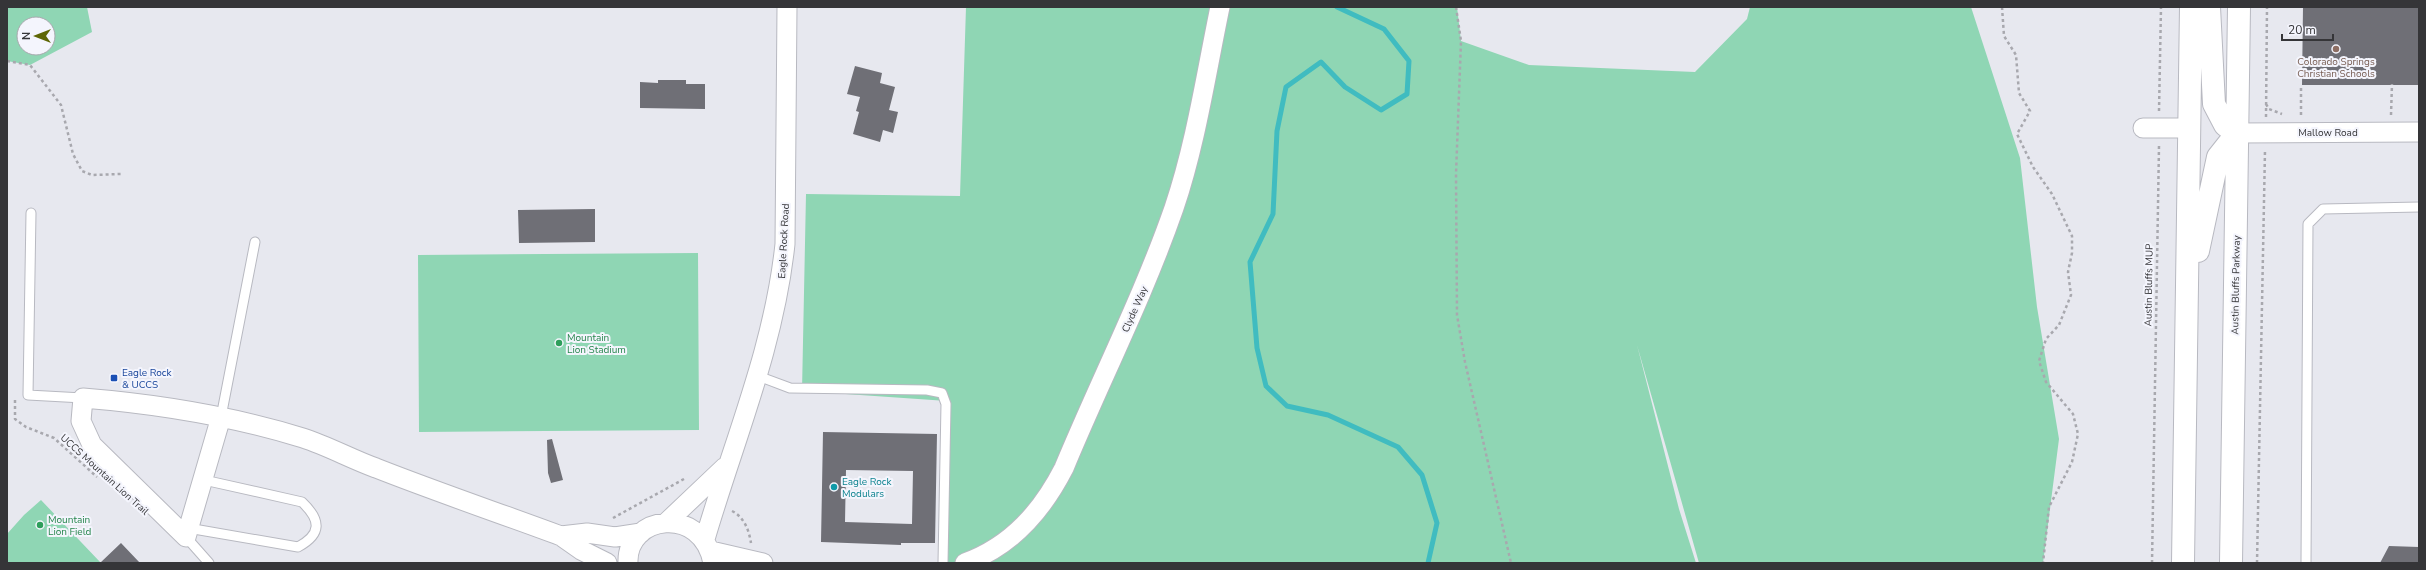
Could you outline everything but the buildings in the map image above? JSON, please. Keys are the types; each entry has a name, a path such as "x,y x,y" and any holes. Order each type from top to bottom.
{"main road":[{"path":"2183,563 2191,7"},
{"path":"2187,314 2213,171 2218,157 2237,133 2225,125 2214,104 2209,7"},
{"name":"Austin Bluffs Parkway","path":"2231,563 2239,7"}],"street":[{"name":"Eagle Rock Road","path":"709,551 726,466 758,376 774,319 785,244 787,7"},
{"name":"Clyde Way","path":"965,563 998,547 1029,521 1054,487 1064,468 1152,268 1174,207 1196,126 1220,7"},
{"path":"2151,128 2189,128"},
{"name":"Mallow Road","path":"2237,133 2419,132"},
{"path":"222,417 187,532 92,445 81,420 83,398 147,404 222,417 304,438 374,468 561,536 581,550 606,563"},
{"name":"Eagle Rock Road","path":"667,522 726,466"},
{"name":"Eagle Rock Road","path":"641,533 653,525 667,522 682,523 695,530 709,551"},
{"path":"561,536 588,533 615,537 641,533"},
{"path":"628,563 632,545 641,533"},
{"path":"709,551 763,563"}],"lane":[{"path":"2306,563 2308,224 2323,209 2419,207"},
{"path":"31,213 28,395 83,398"},
{"path":"222,417 255,242"},
{"path":"758,376 790,388 927,390 942,393 946,404 942,563"},
{"path":"187,532 298,548 310,541 317,526 314,513 302,502 204,480"},
{"path":"187,532 209,563"}],"path":[{"path":"1456,7 1461,41 1456,174 1457,315 1465,362 1511,563"},
{"path":"2002,7 2004,36 2016,55 2019,93 2030,111 2017,134 2033,167 2052,194 2072,236 2072,253 2068,272 2071,295 2059,324 2046,339 2039,361 2046,382 2073,414 2078,434 2072,462 2049,507 2043,563"},
{"name":"Austin Bluffs MUP","path":"2152,563 2151,128 2161,7"},
{"path":"2266,104 2267,7"},
{"path":"7,61 30,65 61,105 73,154 82,172 92,175 121,174"},
{"path":"2391,115 2392,84"},
{"path":"2301,88 2301,115"},
{"path":"2257,563 2265,133"},
{"name":"UCCS Mountain Lion Trail","path":"15,399 15,419 26,427 54,438 100,480"},
{"path":"608,521 689,477"},
{"path":"730,510 742,520 749,531 752,547"}],"green space":[{"path":"7,7 87,7 92,32 56,51 56,16 16,16 16,56 47,56 30,65 7,61"},
{"path":"966,7 1457,7 1461,41 1529,65 1695,72 1747,19 1750,7 1971,7 2020,158 2037,307 2059,439 2043,563 1699,563 1637,345 1679,509 1696,563 948,563 947,401 802,391 806,194 960,196"},
{"name":"Mountain Lion Stadium","path":"698,253 699,430 419,432 418,255"},
{"name":"Mountain Lion Field","path":"41,500 101,563 7,563 7,534 24,515"}],"waterway":[{"path":"1337,7 1384,29 1409,61 1407,94 1381,110 1345,87 1321,62 1286,87 1277,131 1273,214 1250,262 1257,348 1266,386 1287,406 1328,415 1398,447 1422,475 1437,523 1428,563"}],"place":[{"name":"Colorado Springs Christian Schools","path":"2336,49"},
{"name":"Mountain Lion Stadium","path":"559,343"},
{"name":"Eagle Rock & UCCS","path":"114,378"},
{"name":"Eagle Rock Modulars","path":"834,487"},
{"name":"Mountain Lion Field","path":"40,525"}]}
